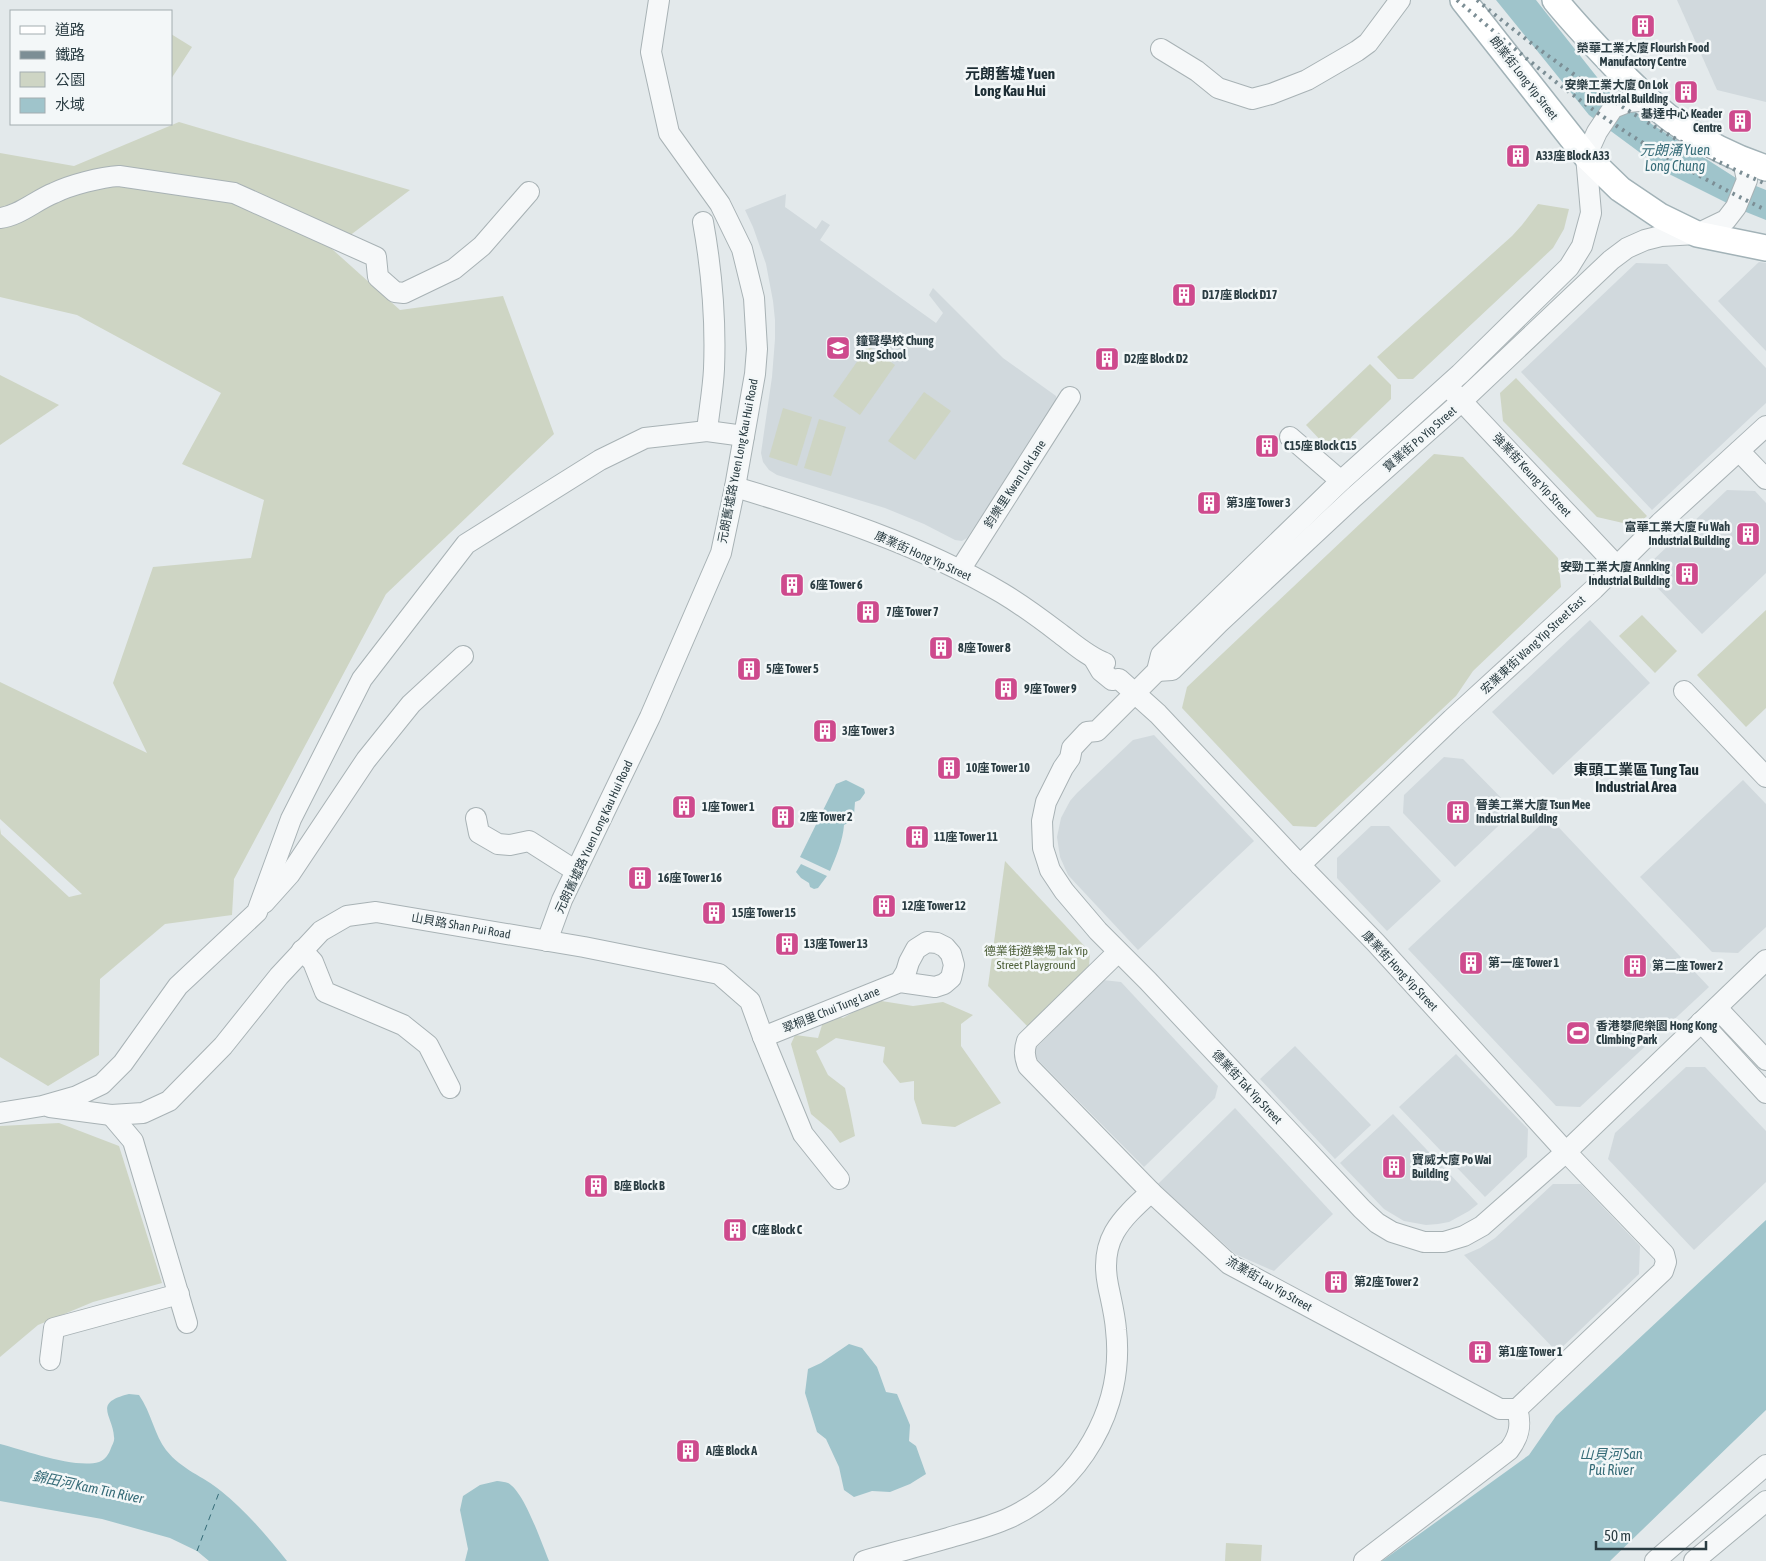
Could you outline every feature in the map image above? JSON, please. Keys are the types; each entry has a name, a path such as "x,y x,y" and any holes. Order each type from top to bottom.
{"main road":[{"name":"朗業街 Long Yip Street","path":"1462,0 1586,156 1620,189 1660,216 1697,234 1766,248"},
{"path":"1564,4 1612,64 1649,100 1677,124 1752,170"}],"street":[{"name":"元朗舊墟路 Yuen Long Kau Hui Road","path":"548,941 562,900 650,717 721,553 735,488 755,374 757,349 754,298 742,249 727,215 686,155 668,133 651,52 659,0"},
{"path":"1161,49 1197,71 1218,88 1252,99 1284,90 1307,80 1368,43 1400,0"},
{"path":"1586,156 1597,132 1613,108 1624,103 1649,100"},
{"name":"寶業街 Po Yip Street","path":"1135,694 1157,672 1160,655 1341,481 1447,385 1569,267 1582,246 1591,213 1586,156"},
{"path":"1697,234 1726,220 1736,207 1752,170"},
{"path":"0,218 23,210 55,192 107,177 119,176 234,193 376,257 378,276 395,292 404,293 454,269 482,246 530,192"},
{"path":"703,222 711,267 714,313 714,371 707,431"},
{"name":"寶業街 Po Yip Street","path":"1157,672 1172,670 1219,623 1354,497 1462,401 1567,300 1627,248 1650,237 1697,234"},
{"name":"強業街 Keung Yip Street","path":"1447,385 1617,566"},
{"name":"鈞樂里 Kwan Lok Lane","path":"960,570 1070,397"},
{"name":"宏業東街 Wang Yip Street East","path":"1300,866 1452,719 1766,426"},
{"path":"257,912 291,819 362,679 466,544 600,460 644,438 707,431 744,436"},
{"path":"1290,437 1341,481"},
{"path":"1739,451 1766,479"},
{"name":"康業街 Hong Yip Street","path":"735,488 846,522 960,570 1003,594 1054,628 1094,659 1108,664 1118,673 1119,680 1158,714 1300,866 1376,943 1566,1152 1664,1254 1664,1267 1517,1409"},
{"path":"0,1113 42,1106 77,1096 102,1084 123,1063 178,986 257,912 290,874 366,760 411,704 463,656"},
{"path":"1684,691 1766,778"},
{"name":"德業街 Tak Yip Street","path":"1135,694 1097,730 1097,741 1082,757 1070,758 1046,802 1042,820 1043,848 1050,870 1064,891 1118,952 1148,981 1362,1209 1392,1232 1424,1242 1444,1242 1464,1236 1482,1226 1566,1152 1766,960"},
{"path":"476,818 479,833 498,844 510,845 529,841 576,871"},
{"name":"山貝路 Shan Pui Road","path":"42,1106 111,1114 143,1112 169,1101 223,1046 302,950 321,931 348,916 376,912 548,941 719,974 750,1001 762,1037 803,1134 839,1179"},
{"path":"302,950 313,962 325,992 403,1025 428,1045 450,1088"},
{"name":"流業街 Lau Yip Street","path":"1118,952 1027,1041 1024,1058 1028,1066 1151,1192 1229,1264 1500,1409 1517,1409"},
{"name":"翠桐里 Chui Tung Lane","path":"762,1037 900,982"},
{"path":"1717,1008 1766,1060"},
{"path":"1701,1022 1766,1093"},
{"path":"111,1114 133,1141 187,1323"},
{"path":"864,1561 980,1529 1010,1518 1046,1495 1079,1462 1095,1438 1106,1413 1115,1375 1116,1330 1106,1270 1109,1244 1121,1221 1151,1192"},
{"path":"50,1360 54,1328 179,1294"},
{"path":"1364,1561 1509,1450 1517,1438 1519,1430 1520,1419 1517,1409"},
{"path":"1655,1561 1766,1465"},
{"path":"1694,1561 1766,1501"}],"shaded area":[{"path":"1677,0 1766,0 1766,102 1717,90"},
{"path":"786,194 785,207 816,229 822,220 830,225 820,240 936,323 943,313 929,295 933,288 1003,358 1056,396 1057,402 967,538 962,541 955,540 924,524 885,508 777,475 769,470 763,462 761,453 772,377 775,320 766,264 745,210"},
{"path":"1759,262 1766,263 1766,351 1718,301"},
{"path":"1636,263 1667,264 1766,368 1766,403 1652,510 1521,372"},
{"path":"1727,490 1755,491 1766,503 1766,573 1702,634 1650,580 1651,562"},
{"path":"1590,620 1650,683 1553,775 1492,712"},
{"path":"1154,735 1254,841 1138,950 1068,875 1060,857 1057,837 1061,818 1070,801 1077,793 1133,740"},
{"name":"晉美工業大廈 Tsun Mee Industrial Building","path":"1444,757 1463,759 1514,811 1455,867 1403,813 1404,795"},
{"path":"1743,780 1766,804 1766,927 1738,953 1712,952 1640,877"},
{"path":"1549,817 1709,987 1580,1107 1556,1106 1408,949"},
{"path":"1371,826 1389,826 1441,881 1387,931 1337,878 1337,858"},
{"path":"1103,980 1121,982 1218,1086 1215,1098 1144,1167 1031,1053"},
{"path":"1295,1046 1371,1125 1335,1159 1260,1079"},
{"path":"1456,1054 1528,1129 1527,1157 1485,1197 1399,1107"},
{"path":"1686,1067 1705,1067 1766,1131 1766,1182 1694,1250 1608,1159 1615,1133"},
{"path":"1235,1108 1333,1214 1274,1271 1235,1254 1158,1184"},
{"name":"寶威大廈 Po Wai Building","path":"1393,1114 1478,1204 1449,1222 1426,1225 1404,1221 1384,1209 1340,1163"},
{"path":"1553,1184 1581,1184 1640,1246 1639,1274 1557,1352 1464,1255 1480,1248 1495,1238"}],"green space":[{"path":"172,35 192,47 172,77"},
{"path":"179,122 410,190 332,249 400,310 503,296 554,434 386,594 234,879 232,915 165,924 100,979 99,1055 48,1086 0,1057 0,828 1,834 69,897 82,894 0,819 0,682 147,753 113,683 153,567 251,558 264,500 182,464 221,393 77,315 0,297 0,153 74,166"},
{"path":"1538,204 1569,209 1564,229 1553,248 1413,379 1398,379 1377,357 1512,236"},
{"path":"868,346 895,365 860,415 833,396"},
{"path":"1370,364 1391,385 1391,399 1339,449 1328,448 1306,425"},
{"path":"0,375 59,405 0,445"},
{"path":"1516,378 1647,516 1636,526 1597,517 1503,421 1500,393"},
{"path":"924,392 951,411 915,460 888,441"},
{"path":"783,408 812,417 797,466 769,457"},
{"path":"819,419 846,427 831,476 804,468"},
{"path":"1434,454 1463,457 1558,558 1561,587 1473,671 1456,696 1316,827 1293,826 1182,708 1187,687"},
{"path":"1766,610 1766,708 1746,727 1697,675"},
{"path":"1642,615 1677,651 1655,673 1619,636"},
{"name":"德業街遊樂場 Tak Yip Street Playground","path":"1005,861 1090,952 1089,967 1029,1028 988,986"},
{"path":"875,1000 913,1006 943,1002 973,1015 961,1024 961,1046 1001,1103 955,1127 922,1124 914,1099 914,1081 900,1083 883,1062 885,1047 836,1038 816,1051 828,1075 845,1088 855,1136 840,1143 831,1131 811,1114 791,1044 795,1035 818,1038 823,1022 832,1014 843,1018"},
{"path":"59,1123 119,1146 162,1283 93,1302 38,1325 0,1357 0,1126"},
{"path":"1226,1543 1262,1545 1261,1561 1225,1561"}],"water":[{"name":"元朗涌 Yuen Long Chung","path":"1496,0 1536,0 1608,91 1653,125 1736,178 1766,190 1766,220 1741,210 1669,174 1589,115"},
{"path":"846,780 864,789 865,793 860,800 855,802 854,815 851,821 844,825 841,842 830,871 800,857 836,784"},
{"path":"801,864 827,876 818,888 810,887 809,883 796,872"},
{"name":"山貝河 San Pui River","path":"1766,1220 1766,1410 1610,1561 1382,1561 1529,1455 1556,1416"},
{"path":"849,1344 862,1348 877,1367 886,1392 897,1394 910,1425 909,1441 916,1446 926,1474 910,1484 890,1492 872,1491 854,1497 844,1490 839,1467 826,1439 817,1432 805,1393 808,1369 821,1363"},
{"name":"錦田河 Kam Tin River","path":"129,1394 139,1395 162,1444 172,1457 214,1486 239,1507 287,1561 209,1561 197,1551 170,1538 102,1519 0,1501 0,1444 63,1461 77,1463 99,1462 108,1455 114,1440 113,1429 107,1411 108,1406 111,1401"},
{"path":"497,1481 508,1483 520,1496 532,1519 549,1561 465,1561 468,1549 460,1510 463,1496 480,1485"}],"ferry route":[{"path":"197,1551 220,1490"}],"railway":[{"path":"1457,0 1548,76 1605,118 1684,167 1766,210"},
{"path":"1477,0 1545,53 1615,102 1689,146 1766,184"}],"place":[{"name":"榮華工業大廈 Flourish Food Manufactory Centre","path":"1643,26"},
{"name":"安樂工業大廈 On Lok Industrial Building","path":"1686,92"},
{"name":"基達中心 Keader Centre","path":"1740,121"},
{"name":"A33座 Block A33","path":"1518,156"},
{"name":"D17座 Block D17","path":"1184,295"},
{"name":"鐘聲學校 Chung Sing School","path":"838,348"},
{"name":"D2座 Block D2","path":"1107,359"},
{"name":"C15座 Block C15","path":"1267,446"},
{"name":"第3座 Tower 3","path":"1209,503"},
{"name":"富華工業大廈 Fu Wah Industrial Building","path":"1748,534"},
{"name":"安勁工業大廈 Annking Industrial Building","path":"1687,574"},
{"name":"6座 Tower 6","path":"792,585"},
{"name":"7座 Tower 7","path":"868,612"},
{"name":"8座 Tower 8","path":"941,648"},
{"name":"5座 Tower 5","path":"749,669"},
{"name":"9座 Tower 9","path":"1006,689"},
{"name":"3座 Tower 3","path":"825,731"},
{"name":"10座 Tower 10","path":"949,768"},
{"name":"1座 Tower 1","path":"684,807"},
{"name":"晉美工業大廈 Tsun Mee Industrial Building","path":"1458,812"},
{"name":"2座 Tower 2","path":"783,817"},
{"name":"11座 Tower 11","path":"917,837"},
{"name":"16座 Tower 16","path":"640,878"},
{"name":"12座 Tower 12","path":"884,906"},
{"name":"15座 Tower 15","path":"714,913"},
{"name":"13座 Tower 13","path":"787,944"},
{"name":"第一座 Tower 1","path":"1471,963"},
{"name":"第二座 Tower 2","path":"1635,966"},
{"name":"香港攀爬樂園 Hong Kong Climbing Park","path":"1578,1033"},
{"name":"寶威大廈 Po Wai Building","path":"1394,1167"},
{"name":"B座 Block B","path":"596,1186"},
{"name":"C座 Block C","path":"735,1230"},
{"name":"第2座 Tower 2","path":"1336,1282"},
{"name":"第1座 Tower 1","path":"1480,1352"},
{"name":"A座 Block A","path":"688,1451"}],"district":[{"name":"元朗舊墟 Yuen Long Kau Hui","path":"1010,82"},
{"name":"東頭工業區 Tung Tau Industrial Area","path":"1636,778"}]}
